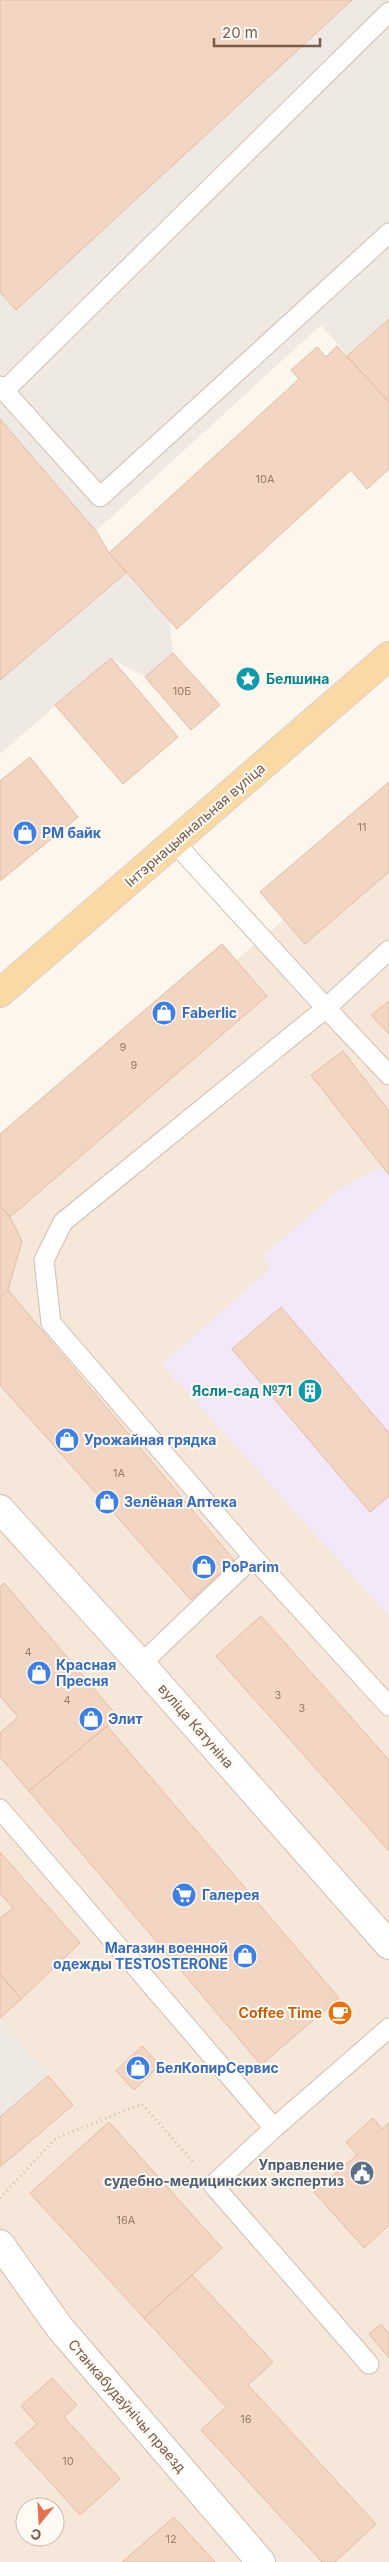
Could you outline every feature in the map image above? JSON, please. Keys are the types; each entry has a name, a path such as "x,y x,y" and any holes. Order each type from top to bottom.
{"main road":[{"name":"Інтэрнацыянальная вуліца","path":"0,992 175,843 389,656"}],"street":[{"name":"вуліца Катуніна","path":"0,1509 141,1664 389,1945"},
{"name":"Станкабудаўнічы праезд","path":"0,2244 60,2328 261,2562"}],"lane":[{"path":"389,12 2,389 100,497 389,233"},
{"path":"175,843 389,1075"},
{"path":"389,950 326,1008 63,1222 44,1260 52,1323 253,1557 389,1706"},
{"path":"141,1664 253,1557"},
{"path":"0,1809 274,2128"},
{"path":"369,2364 213,2185 274,2128 389,2028"}],"path":[{"path":"0,2198 56,2138 142,2104 213,2185"}],"shaded area":[{"path":"0,0 389,0 389,402 321,325 96,531 109,553 169,619 173,653 145,677 110,658 0,754"},
{"path":"389,830 389,2562 0,2562 0,1161"},
{"path":"382,1167 389,1175 389,1616 162,1364 271,1268 263,1256 341,1188"},
{"path":"0,2019 48,2076 0,2117"}],"building":[{"path":"0,0 352,0 16,310 0,292"},
{"path":"389,319 389,402 347,356"},
{"path":"337,346 389,402 389,469 367,489 351,470 177,629 109,553 299,379 291,370 317,347 326,357"},
{"path":"0,419 96,531 109,553 127,572 0,680"},
{"path":"173,653 220,705 191,730 145,677"},
{"path":"111,658 178,737 123,784 55,705"},
{"path":"30,757 78,817 0,881 0,781"},
{"path":"389,782 389,872 305,944 260,892"},
{"path":"222,944 267,996 10,1217 0,1206 0,1134"},
{"path":"389,1001 389,1034 371,1015"},
{"path":"343,1051 389,1111 389,1175 311,1075"},
{"path":"0,1206 10,1217 22,1241 8,1290 0,1298"},
{"path":"8,1290 234,1560 191,1600 0,1385 0,1298"},
{"name":"Ясли-сад №71","path":"281,1307 389,1433 389,1496 370,1512 232,1349"},
{"path":"4,1583 118,1717 29,1791 0,1757 0,1733 18,1717 0,1696 0,1587"},
{"path":"261,1616 389,1760 389,1851 216,1656"},
{"name":"Галерея","path":"107,1726 339,1998 261,2065 29,1791"},
{"path":"0,1852 80,1943 21,1999 0,1974 0,1918 13,1908 0,1893"},
{"path":"0,1974 21,1999 0,2018"},
{"name":"Coffee Time","path":"339,2009 343,2013 340,2016 336,2012"},
{"name":"БелКопирСервис","path":"142,2046 160,2065 134,2090 116,2071"},
{"path":"48,2076 73,2105 0,2167 0,2117"},
{"name":"Управление судебно-медицинских экспертиз","path":"373,2118 382,2129 389,2123 389,2225 364,2248 314,2192 357,2155 346,2142"},
{"path":"109,2122 222,2248 144,2318 30,2193"},
{"path":"192,2275 273,2362 248,2385 376,2524 335,2562 322,2562 201,2430 226,2407 144,2318"},
{"path":"381,2324 389,2334 389,2358 369,2334"},
{"path":"52,2378 77,2405 64,2417 120,2479 80,2515 15,2443 37,2424 21,2406"},
{"path":"174,2517 215,2562 122,2562"}],"place":[{"name":"Белшина","path":"248,679"},
{"name":"РМ байк","path":"25,833"},
{"name":"Faberlic","path":"164,1013"},
{"name":"Ясли-сад №71","path":"310,1391"},
{"name":"Урожайная грядка","path":"67,1440"},
{"name":"Зелёная Аптека","path":"107,1502"},
{"name":"PoParim","path":"204,1567"},
{"name":"Красная Пресня","path":"39,1673"},
{"name":"Элит","path":"91,1719"},
{"name":"Галерея","path":"184,1895"},
{"name":"Магазин военной одежды TESTOSTERONE","path":"245,1956"},
{"name":"Coffee Time","path":"340,2013"},
{"name":"БелКопирСервис","path":"138,2068"},
{"name":"Управление судебно-медицинских экспертиз","path":"362,2173"}]}
